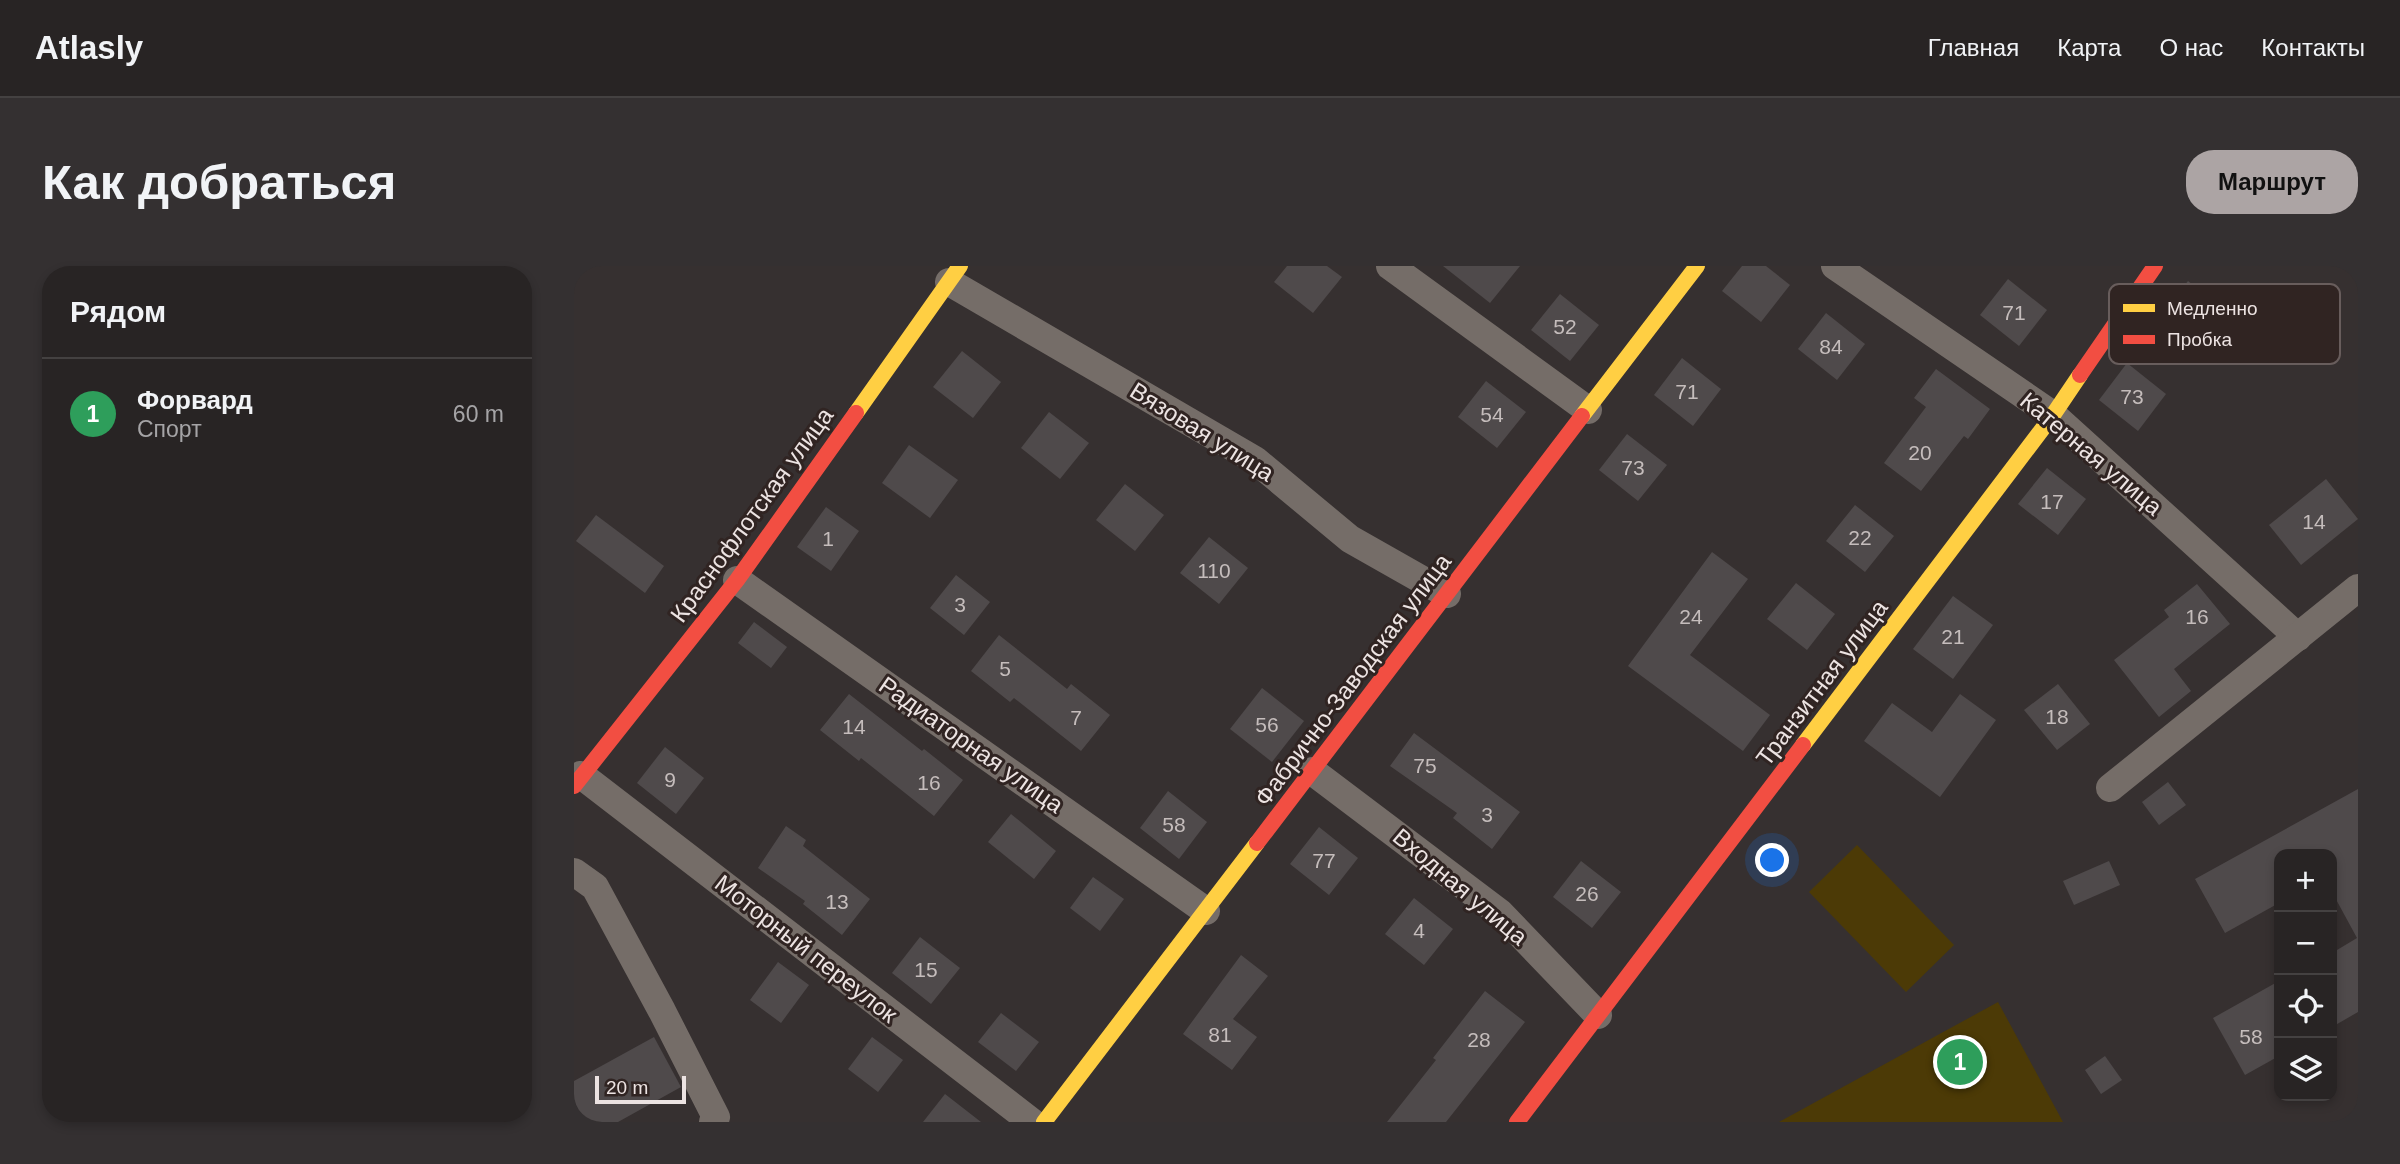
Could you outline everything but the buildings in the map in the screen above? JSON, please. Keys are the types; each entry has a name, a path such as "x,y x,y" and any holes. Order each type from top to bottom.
{"street":[{"path":"1390,266 1588,410"},
{"name":"Фабрично-Заводская улица","path":"1044,1122 1698,266"},
{"name":"Катерная улица","path":"1835,266 2053,415 2298,637"},
{"name":"Транзитная улица","path":"2143,284 2155,266"},
{"name":"Краснофлотская улица","path":"577,781 737,580 955,274"},
{"name":"Вязовая улица","path":"955,274 1255,460 1350,539 1447,594"},
{"name":"Транзитная улица","path":"1517,1122 2053,415 2109,333"},
{"name":"Радиаторная улица","path":"737,580 1206,911"},
{"path":"2110,788 2358,588"},
{"name":"Входная улица","path":"1312,771 1500,913 1598,1015"},
{"name":"Моторный переулок","path":"577,781 1032,1122"},
{"path":"574,872 595,887 716,1117 713,1122"}],"shaded area":[{"path":"1857,845 1954,945 1906,992 1809,892"},
{"path":"1998,1002 2063,1122 1779,1122"}],"traffic: slow":[{"path":"856,413 960,266"},
{"path":"1582,416 1697,266"},
{"path":"1803,745 2053,415 2080,375"},
{"path":"1044,1122 1257,843"}],"traffic: jam":[{"path":"2143,284 2155,266"},
{"path":"2080,375 2109,333"},
{"path":"574,786 737,580 856,413"},
{"path":"1257,843 1582,416"},
{"path":"1517,1122 1803,745"}],"place":[{"name":"Форвард","path":"1960,1062"}]}
